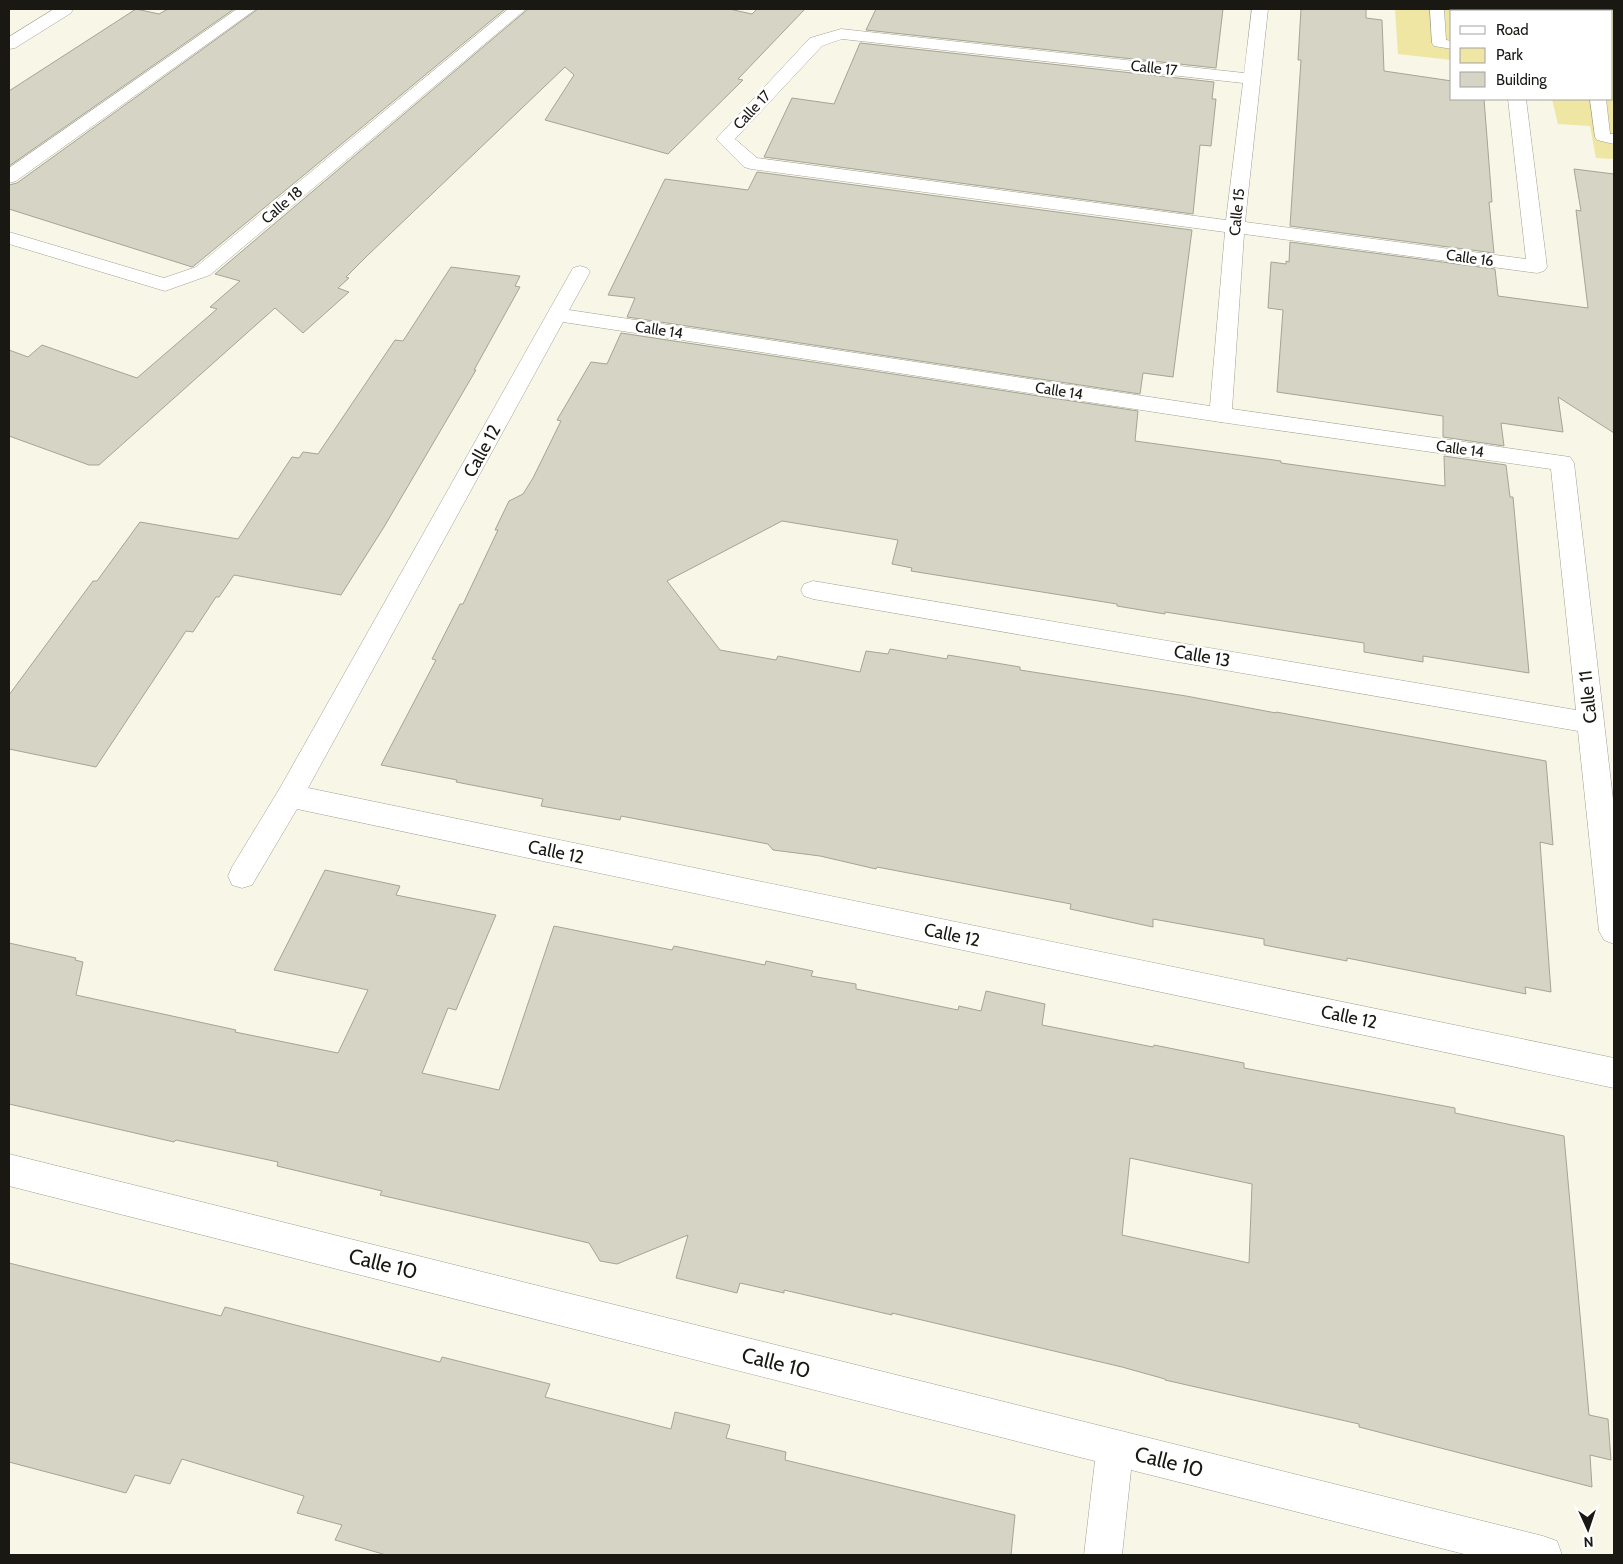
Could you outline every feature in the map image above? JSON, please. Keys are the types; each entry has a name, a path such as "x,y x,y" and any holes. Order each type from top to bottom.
{"street":[{"path":"9,44 65,9"},
{"path":"9,177 248,9"},
{"name":"Calle 18","path":"9,238 165,285 202,271 518,9"},
{"name":"Calle 15","path":"1220,415 1235,227 1260,9"},
{"name":"Calle 17","path":"1235,227 751,163 725,139 816,42 840,34 1252,79"},
{"name":"Calle 16","path":"1235,227 1536,267 1517,100"},
{"name":"Calle 12","path":"242,876 290,796 580,272"},
{"name":"Calle 14","path":"557,315 1220,415 1562,464"},
{"name":"Calle 11","path":"1562,464 1614,931"},
{"name":"Calle 13","path":"813,590 1591,723"},
{"name":"Calle 12","path":"290,796 1614,1073"},
{"name":"Calle 10","path":"9,1170 1543,1555"},
{"path":"1103,1555 1114,1448"}],"lane":[{"path":"1437,9 1439,43 1450,45"},
{"path":"1598,100 1603,137 1614,138"}],"green space":[{"path":"1395,9 1614,9 1614,159 1596,158 1590,126 1558,124 1552,100 1613,100 1613,10 1450,10 1450,60 1398,54"}],"building":[{"path":"136,9 159,14 168,9 234,9 9,166 9,91"},
{"path":"258,9 505,9 192,267 9,209 9,185 17,183"},
{"path":"528,9 729,9 752,14 757,9 805,9 738,79 743,80 668,154 545,120 574,75 565,67 346,277 349,278 338,288 349,292 303,333 275,308 99,465 89,465 9,436 9,350 28,357 42,345 137,378 217,309 210,307 240,281 215,274"},
{"path":"876,9 1223,9 1216,68 866,30"},
{"path":"1301,9 1366,9 1366,18 1382,20 1384,71 1450,81 1450,100 1484,100 1492,202 1489,202 1494,253 1290,226 1301,60 1298,60"},
{"path":"860,43 1214,82 1212,99 1216,99 1211,146 1200,145 1193,214 764,157 792,98 834,104"},
{"path":"1574,169 1614,174 1614,433 1558,397 1563,432 1501,423 1504,446 1443,437 1443,416 1277,392 1283,310 1268,308 1271,262 1286,264 1286,261 1289,262 1290,242 1495,269 1498,296 1588,308 1576,210 1581,211"},
{"path":"757,172 1192,230 1173,377 1143,373 1140,394 627,317 635,298 608,295 665,179 748,190"},
{"path":"451,267 520,276 515,286 520,287 474,370 476,370 384,527 341,595 234,575 219,597 216,597 193,632 186,631 96,767 9,749 9,695 93,581 97,581 140,522 238,539 292,457 299,458 303,452 318,454 395,340 403,341"},
{"path":"621,333 1138,411 1135,441 1281,461 1281,463 1445,486 1444,456 1506,465 1510,497 1513,497 1529,673 1423,656 1423,662 1364,652 1364,643 1165,612 1165,614 1117,606 1117,604 911,571 912,568 892,564 898,540 782,521 667,581 720,650 776,660 778,656 860,672 866,651 888,654 890,649 947,659 948,655 1020,667 1020,670 1186,696 1546,761 1553,845 1540,842 1551,992 1525,987 1526,994 1347,958 1347,961 1264,945 1264,939 1153,919 1153,927 1070,909 1071,904 877,867 876,869 820,856 773,850 768,844 621,816 620,820 541,806 543,799 381,765 436,660 432,659 460,604 463,604 498,530 495,530 509,501 523,494 533,478 561,421 557,420 591,362 607,364"},
{"path":"325,870 400,886 396,895 496,915 456,1010 448,1008 422,1073 499,1090 554,926 672,950 674,946 765,965 766,961 813,971 811,976 856,984 856,989 958,1010 959,1006 981,1011 986,991 1045,1004 1042,1025 1244,1063 1244,1068 1455,1108 1455,1113 1564,1136 1589,1415 1608,1419 1611,1460 1590,1455 1592,1487 1359,1427 1359,1424 1165,1380 1122,1367 892,1313 892,1315 784,1290 784,1293 740,1283 737,1293 676,1278 688,1235 617,1264 600,1261 589,1243 380,1195 382,1191 277,1166 278,1162 176,1140 174,1142 9,1104 9,943 76,958 75,960 83,962 76,995 236,1030 235,1032 338,1053 368,990 274,970","holes":["1130,1158 1252,1184 1249,1263 1122,1235"]},
{"path":"9,1263 221,1316 225,1307 440,1362 442,1357 550,1384 545,1397 671,1429 675,1412 730,1425 726,1438 786,1452 785,1460 1015,1515 1011,1555 386,1555 335,1540 342,1525 297,1513 304,1496 182,1459 170,1484 135,1475 126,1493 9,1462"}]}
